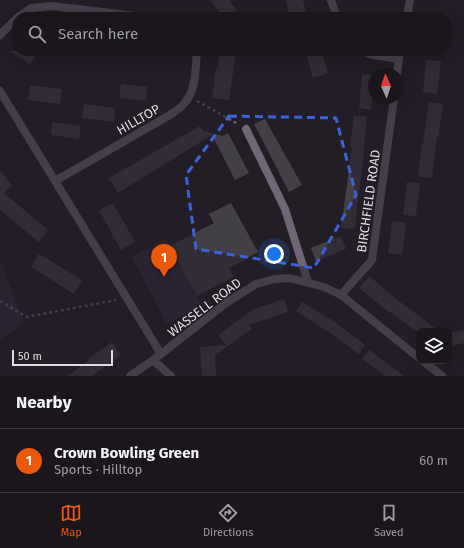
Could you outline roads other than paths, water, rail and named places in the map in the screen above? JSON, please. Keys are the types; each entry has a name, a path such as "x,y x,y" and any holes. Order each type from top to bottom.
{"street":[{"path":"331,0 335,12"},
{"path":"408,12 410,0"},
{"path":"25,12 31,8 52,6 102,12"},
{"path":"0,35 12,23"},
{"name":"HILLTOP","path":"55,181 183,106 193,87 196,56"},
{"path":"398,68 400,56"},
{"path":"0,91 161,354"},
{"name":"BIRCHFIELD ROAD","path":"341,295 372,260 393,104"},
{"path":"246,129 285,209 308,282"},
{"name":"WASSELL ROAD","path":"130,376 161,354 226,303 256,284 274,279 290,278 308,282 324,287 341,295 416,356"},
{"path":"153,360 171,376"},
{"path":"427,364 442,376"}],"place":[{"name":"Crown Bowling Green","path":"164,277"}]}
